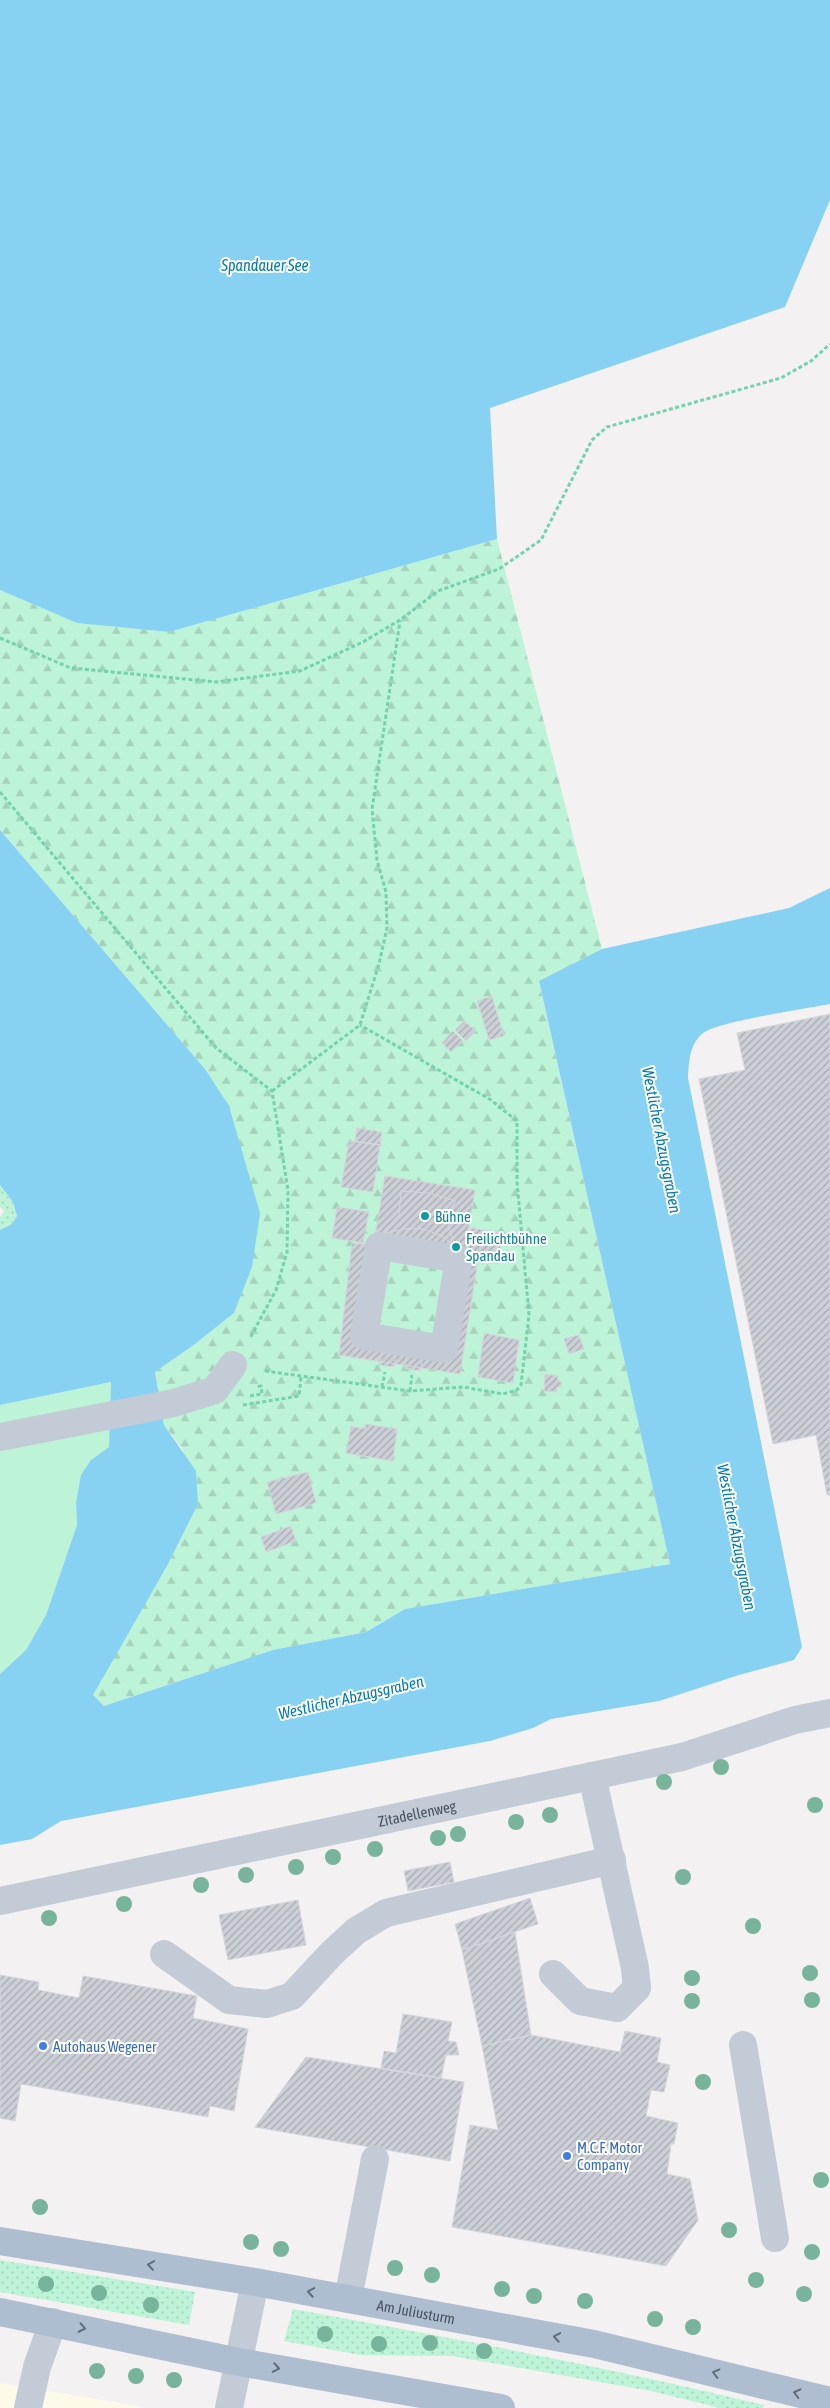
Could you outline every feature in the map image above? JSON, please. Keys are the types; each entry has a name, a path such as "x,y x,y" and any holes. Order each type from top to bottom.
{"main road":[{"name":"Am Juliusturm","path":"0,2241 255,2282 594,2344 830,2401"},
{"path":"0,2312 239,2362 501,2408"}],"street":[{"path":"0,1437 174,1403 224,1399 233,1365"},
{"name":"Zitadellenweg","path":"0,1901 682,1757 795,1720 830,1713"},
{"path":"553,1974 580,2001 617,2008 637,1988 635,1968 592,1776"},
{"path":"164,1954 229,2000 267,2004 292,1996 332,1953 356,1931 386,1914 612,1860"},
{"path":"743,2045 775,2238"},
{"path":"348,2299 375,2159"},
{"path":"229,2408 255,2282"},
{"path":"28,2408 37,2367 53,2322"}],"path":[{"path":"0,638 71,668 216,682 300,671 363,642 400,620 438,591 500,569 541,540 592,440 607,426 781,378 811,361 830,344"},
{"path":"272,1091 360,1025 387,928 386,892 377,860 372,809 400,620"},
{"path":"0,792 216,1048 272,1091 288,1190 287,1252 276,1290 256,1329 233,1365 301,1377 326,1378 410,1391 463,1387 503,1394 517,1390 520,1385 529,1315 518,1182 517,1121 491,1100 360,1025"},
{"path":"247,1396 262,1394 261,1386 226,1392 224,1399 299,1396 301,1377"}],"shaded area":[{"path":"0,2383 103,2400 145,2408 0,2408"}],"green space":[{"path":"497,539 602,949 539,982 670,1564 405,1609 366,1632 273,1650 104,1706 92,1695 167,1566 198,1504 183,1450 164,1425 155,1372 195,1344 234,1313 205,1069 0,830 0,590 77,623 169,632"},
{"path":"0,1185 13,1202 17,1216 12,1224 0,1230 0,1217 4,1212 0,1206"},
{"path":"111,1382 109,1447 91,1460 76,1503 77,1525 46,1615 26,1650 0,1674 0,1405"},
{"path":"0,2260 195,2292 189,2325 0,2292"},
{"path":"293,2309 588,2366 764,2405 763,2408 720,2408 651,2391 452,2356 360,2355 284,2341"}],"water":[{"name":"Spandauer See","path":"0,0 830,0 830,200 785,307 490,408 497,539 169,632 77,623 0,590"},
{"name":"Westlicher Abzugsgraben","path":"0,830 205,1069 229,1106 260,1213 252,1267 234,1313 195,1344 155,1372 164,1425 196,1471 198,1504 167,1566 93,1695 104,1706 273,1650 366,1632 405,1609 670,1564 539,981 602,949 789,908 830,888 830,1004 726,1024 703,1033 692,1048 688,1078 802,1647 794,1660 739,1675 659,1701 551,1719 533,1728 490,1741 61,1821 32,1839 0,1845 0,1674 26,1650 46,1615 77,1525 76,1503 81,1475 91,1460 109,1447 111,1382 0,1405 0,1230 12,1224 17,1216 13,1202 0,1185"}],"building":[{"path":"492,996 504,1036 489,1040 477,1001"},
{"path":"830,1014 830,1495 827,1495 816,1435 773,1444 699,1079 745,1070 737,1033"},
{"path":"464,1021 476,1031 466,1041 455,1030"},
{"path":"453,1031 463,1041 451,1052 442,1043"},
{"path":"357,1128 382,1132 380,1145 355,1141"},
{"path":"349,1141 380,1145 373,1192 341,1187"},
{"name":"Bühne","path":"385,1176 475,1190 464,1257 374,1242"},
{"path":"401,1191 429,1193 456,1201 449,1210 447,1221 455,1246 440,1235 422,1229 412,1228 384,1233 399,1214"},
{"path":"337,1207 369,1212 363,1243 332,1238"},
{"path":"471,1228 503,1233 498,1264 466,1260"},
{"path":"352,1243 379,1246 364,1336 444,1349 467,1258 478,1260 460,1374 339,1355"},
{"path":"484,1333 519,1340 513,1383 478,1377"},
{"path":"579,1335 584,1349 569,1354 564,1339"},
{"path":"382,1351 396,1353 394,1367 379,1365"},
{"path":"407,1353 423,1356 420,1371 405,1368"},
{"path":"545,1374 558,1376 557,1382 562,1382 561,1387 557,1387 557,1392 544,1391"},
{"path":"366,1424 397,1429 393,1461 346,1453 351,1426 365,1429"},
{"path":"308,1472 316,1503 276,1514 267,1482"},
{"path":"291,1526 296,1541 266,1552 261,1537"},
{"path":"450,1862 454,1882 408,1891 404,1871"},
{"path":"530,1898 538,1924 462,1950 455,1924"},
{"path":"298,1900 306,1945 228,1960 219,1915"},
{"path":"515,1932 531,2035 482,2046 462,1950"},
{"path":"0,1975 39,1982 38,1990 79,1998 83,1976 197,1996 193,2018 248,2029 234,2111 210,2106 208,2117 21,2084 15,2121 0,2118"},
{"path":"403,2014 452,2022 448,2041 456,2042 459,2055 446,2055 441,2078 381,2068 384,2051 396,2053"},
{"name":"M.C.F. Motor Company","path":"625,2031 661,2038 657,2062 670,2065 664,2092 651,2090 646,2116 678,2123 674,2144 671,2144 667,2174 690,2179 698,2220 666,2266 452,2227 470,2125 498,2130 482,2046 531,2035 620,2052"},
{"path":"306,2057 464,2082 450,2161 255,2127"}],"place":[{"name":"Bühne","path":"425,1216"},
{"name":"Freilichtbühne Spandau","path":"456,1247"},
{"name":"Autohaus Wegener","path":"43,2046"},
{"name":"M.C.F. Motor Company","path":"567,2156"}]}
